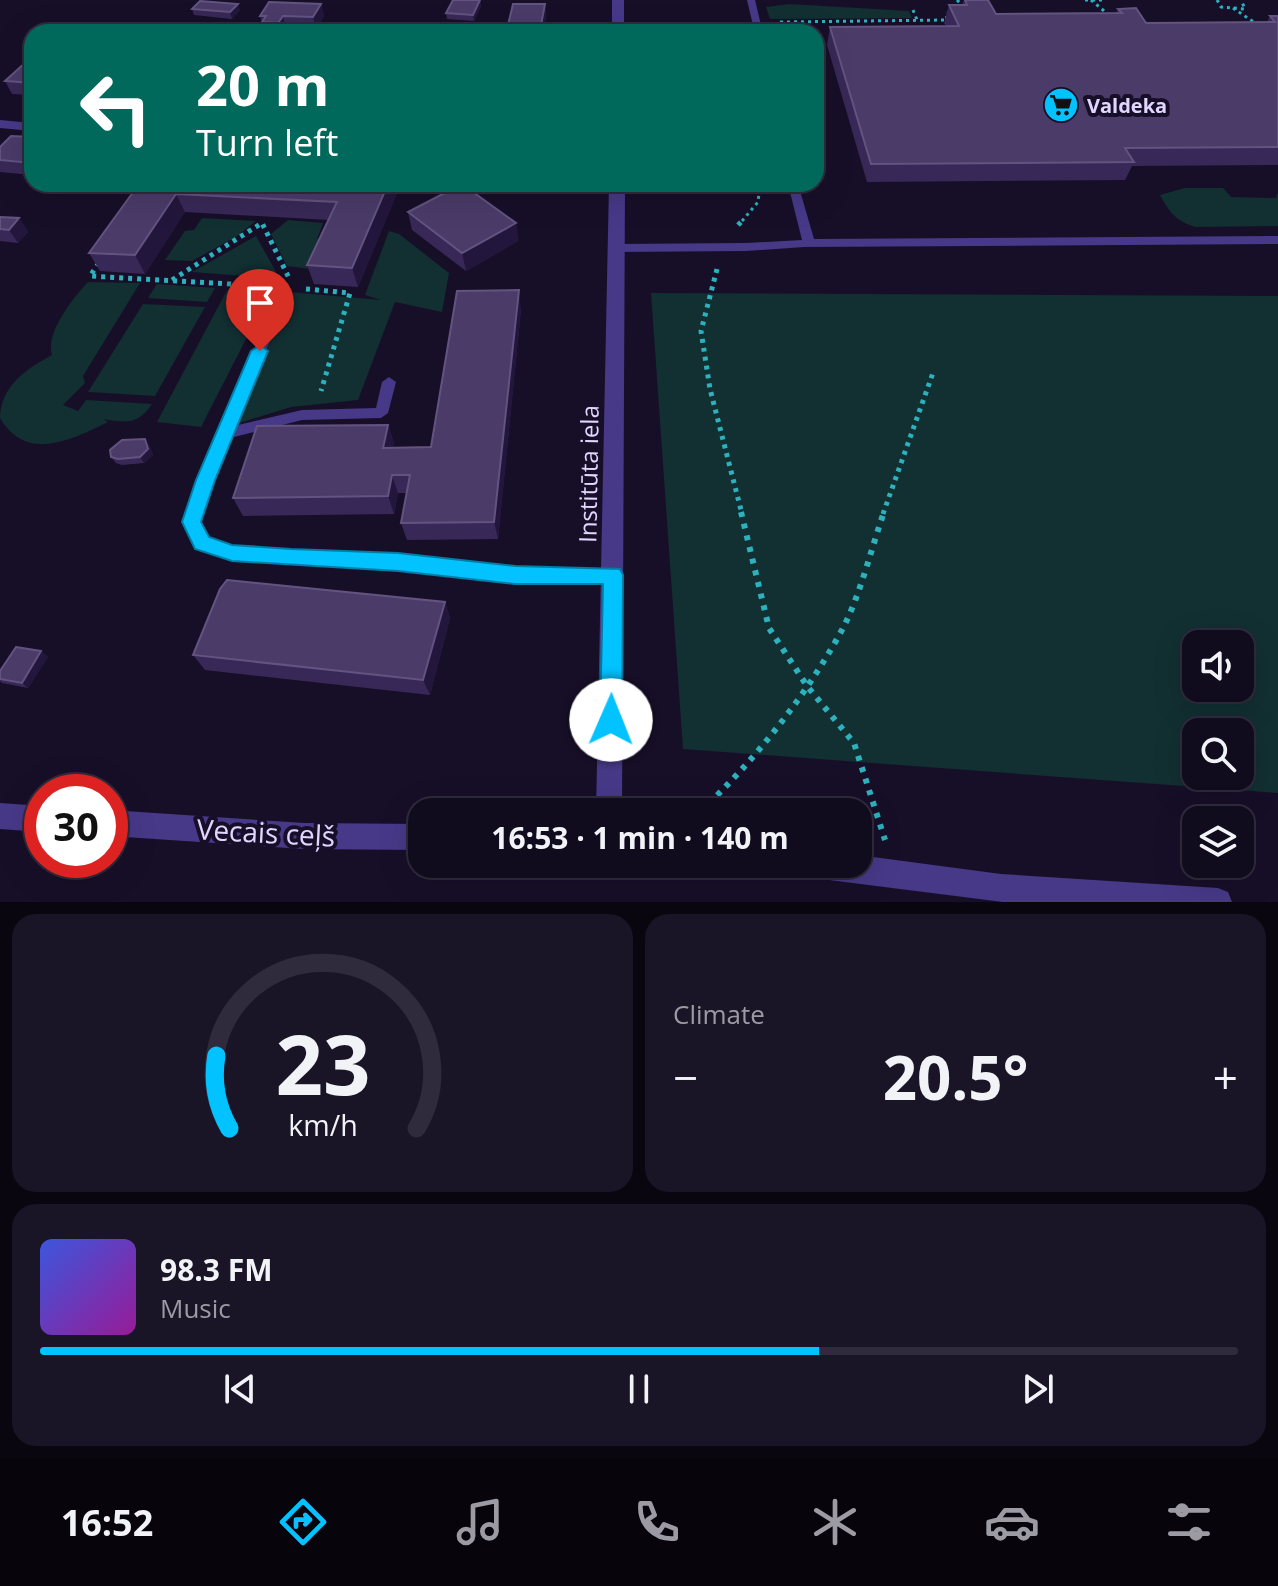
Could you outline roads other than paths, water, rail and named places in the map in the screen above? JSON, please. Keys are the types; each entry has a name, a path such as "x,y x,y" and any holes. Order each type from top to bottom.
{"street":[{"path":"618,0 618,24"},
{"path":"0,124 24,126"},
{"name":"Institūta iela","path":"609,798 617,192"},
{"path":"0,816 24,818"},
{"name":"Vecais ceļš","path":"128,824 304,836 408,837"},
{"path":"872,870 1001,895 1218,902"}],"lane":[{"path":"751,0 757,24"},
{"path":"795,192 809,243"},
{"path":"617,248 809,243 1278,240"},
{"path":"287,290 191,522 202,543 232,553 291,558 398,562 515,575 613,575"},
{"path":"225,434 302,415 381,413 389,382"}],"place":[{"name":"Valdeka","path":"1061,105"}]}
